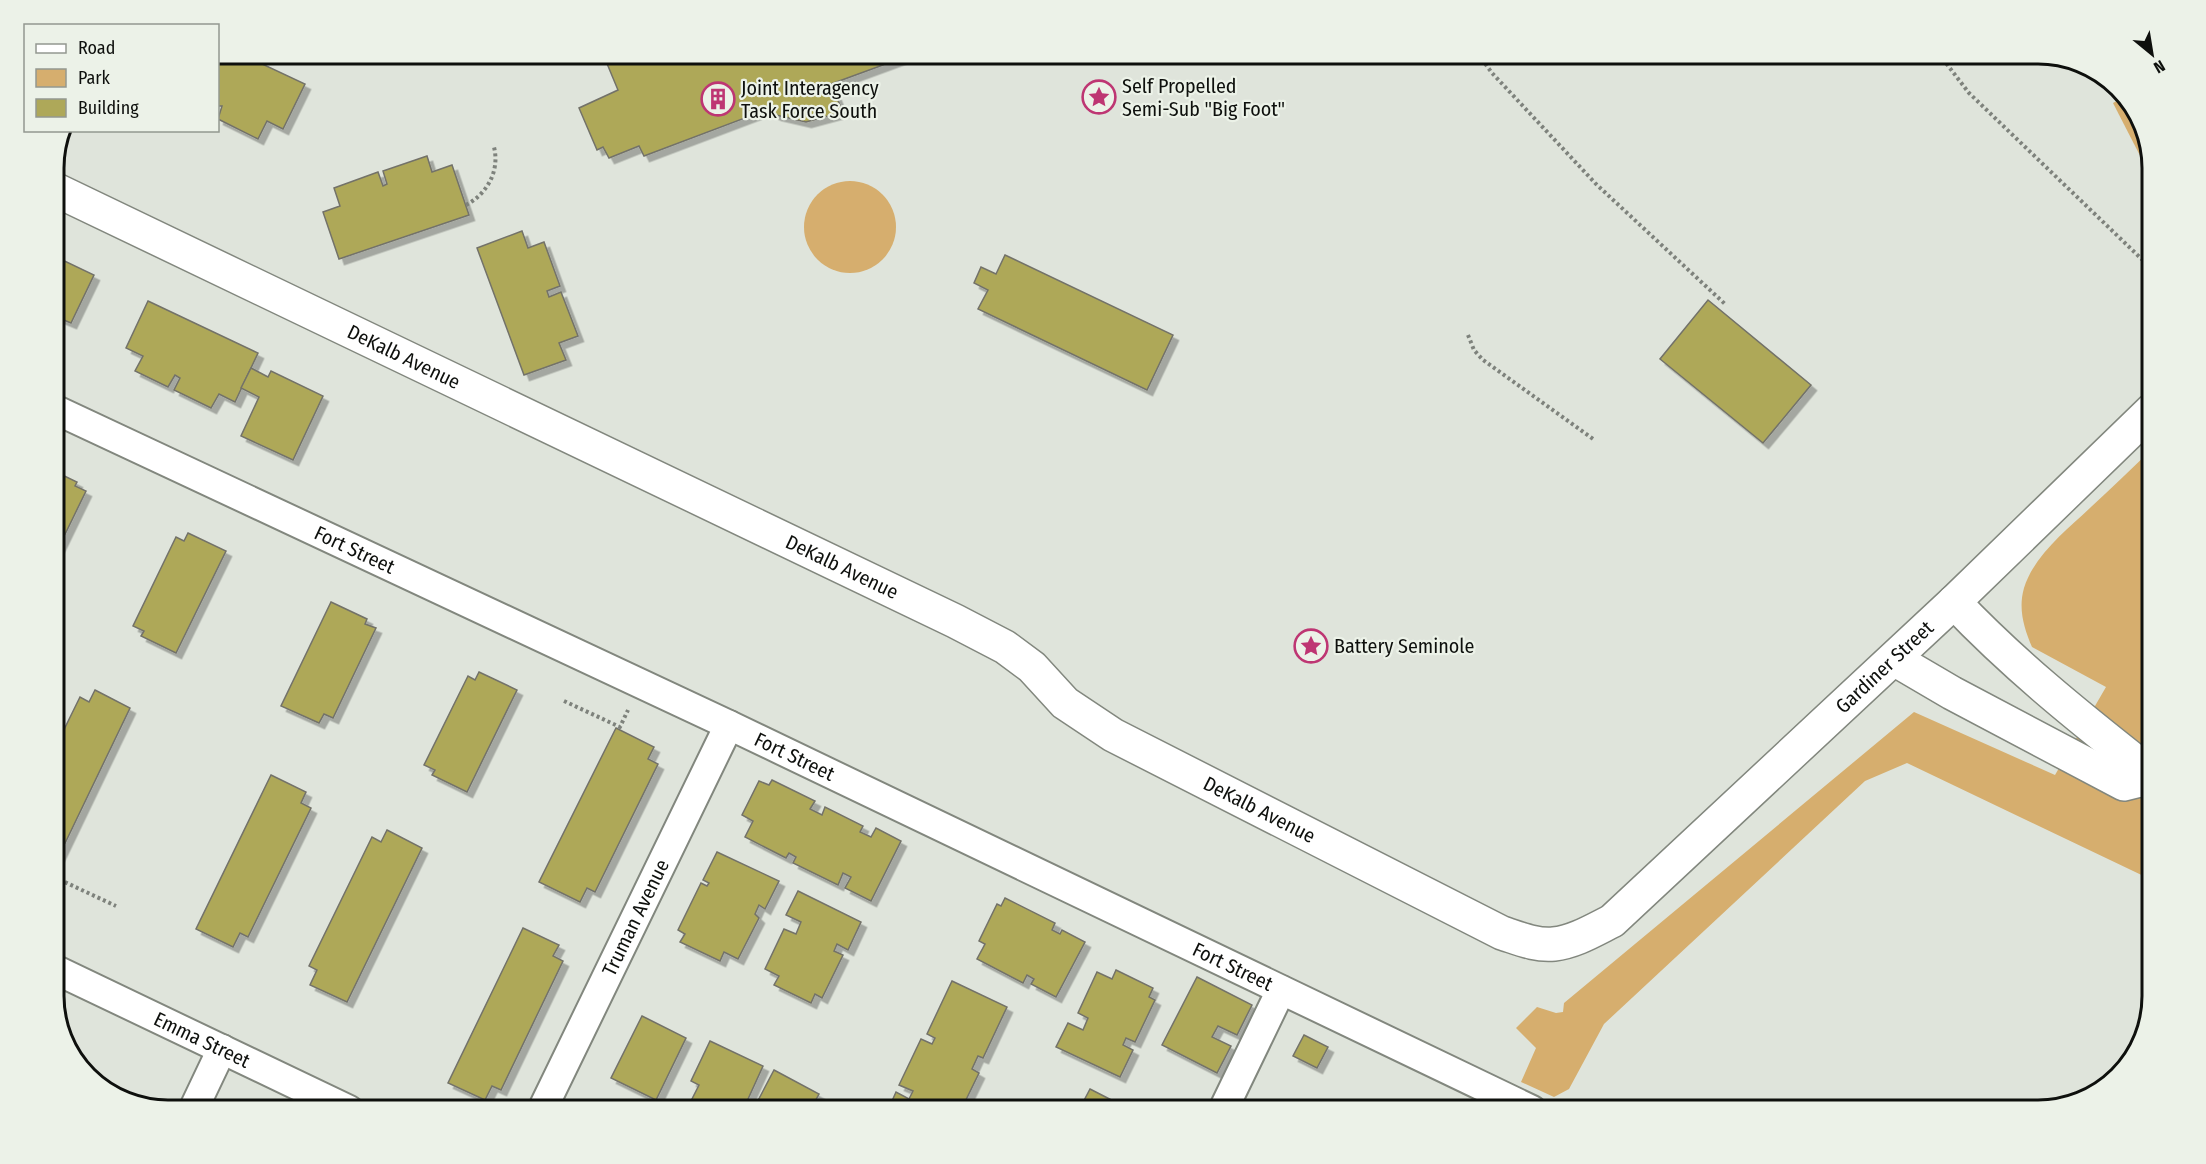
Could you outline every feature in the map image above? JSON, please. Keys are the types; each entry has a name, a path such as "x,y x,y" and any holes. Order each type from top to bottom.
{"street":[{"name":"DeKalb Avenue","path":"65,194 955,621 1005,647 1032,667 1065,703 1113,735 1502,933 1529,942 1554,944 1585,935 1612,921"},
{"name":"Fort Street","path":"65,414 729,725 1511,1100"},
{"name":"Gardiner Street","path":"1612,921 1894,659 2141,420"},
{"path":"1954,602 2000,649 2142,768"},
{"path":"1894,659 1952,693 2124,784 2142,783"},
{"name":"Truman Avenue","path":"547,1100 729,725"},
{"name":"Emma Street","path":"65,974 328,1100"},
{"path":"1229,1100 1281,990"},
{"path":"198,1100 222,1049"}],"path":[{"path":"1485,64 1596,184 1725,304"},
{"path":"1947,64 1969,93 2141,259"},
{"path":"466,205 481,195 490,181 497,158 494,147"},
{"path":"1468,335 1474,350 1483,360 1593,440"},
{"path":"564,700 620,727 630,707"},
{"path":"65,882 116,906"}],"green space":[{"path":"2117,101 2131,122 2141,157 2113,103"},
{"path":"850,181 867,185 882,195 892,210 896,227 892,244 882,259 867,269 850,273 833,269 818,259 808,244 804,227 808,210 818,195 833,185"},
{"path":"2141,459 2142,875 1907,763 1865,781 1604,1024 1569,1089 1554,1097 1521,1082 1536,1048 1516,1028 1537,1007 1556,1013 1563,1012 1564,1003 1914,712 2055,775 2106,687 2032,647 2023,618 2022,596 2035,565 2052,544"}],"building":[{"path":"219,64 262,64 305,84 283,129 267,121 258,139 219,120 222,106 219,106"},
{"name":"Joint Interagency Task Force South","path":"607,64 886,64 831,84 843,112 806,122 776,115 766,110 644,156 639,146 609,158 603,147 597,150 579,108 618,90"},
{"path":"427,156 432,172 452,165 469,215 339,259 323,212 340,206 334,188 378,172 383,186 387,184 383,171"},
{"path":"522,231 528,248 544,242 560,286 547,291 549,297 561,292 578,336 559,343 566,360 524,375 477,248"},
{"path":"1005,255 1173,335 1147,390 978,309 988,290 974,283 981,267 996,274"},
{"path":"65,261 94,275 71,323 65,321"},
{"path":"1708,300 1811,385 1763,443 1660,359"},
{"path":"148,301 258,353 235,402 219,394 211,408 174,390 180,378 175,375 168,387 135,371 143,356 126,348"},
{"path":"251,368 268,377 271,371 323,396 293,460 241,436 259,397 241,388"},
{"path":"65,476 77,482 75,486 86,491 65,534"},
{"path":"188,533 226,551 176,653 141,636 144,631 133,626 176,537 184,541"},
{"path":"331,602 367,619 365,624 376,628 333,718 324,714 319,723 281,706"},
{"path":"479,672 517,690 467,792 432,775 435,770 424,765 468,676 475,680"},
{"path":"95,690 130,708 65,843 65,728 80,697 89,702"},
{"path":"616,728 654,747 648,759 658,764 595,892 587,888 580,902 539,882"},
{"path":"271,775 306,792 301,803 311,808 248,937 240,933 233,947 196,929"},
{"path":"772,780 815,801 810,809 822,815 825,807 863,826 860,832 871,837 876,828 901,841 871,901 845,888 851,877 843,873 838,885 793,863 796,857 789,853 786,858 745,837 753,821 742,815 759,781 769,785"},
{"path":"387,830 422,848 347,1002 310,985 317,970 309,966 372,837 381,842"},
{"path":"717,852 779,881 765,909 759,905 755,914 759,918 738,959 724,952 720,961 680,942 685,934 678,930 701,883 707,886 709,883 703,880"},
{"path":"798,891 861,922 848,950 837,944 834,951 843,955 822,998 815,994 811,1003 774,985 779,976 765,969 784,929 796,934 801,922 786,915"},
{"path":"1005,898 1055,923 1052,930 1060,934 1062,930 1085,942 1056,997 1031,984 1034,979 1027,975 1023,983 977,959 985,944 979,941 997,904 1001,906"},
{"path":"523,928 559,945 553,956 563,961 501,1090 492,1086 485,1100 448,1083"},
{"path":"1116,970 1153,988 1149,997 1155,1000 1135,1042 1126,1038 1123,1045 1133,1050 1120,1077 1056,1047 1068,1023 1083,1030 1088,1018 1078,1013 1097,972 1112,979"},
{"path":"1197,977 1252,1005 1237,1035 1218,1026 1212,1037 1231,1046 1217,1073 1162,1045"},
{"path":"952,981 1007,1007 983,1058 978,1056 972,1069 979,1073 966,1100 892,1100 896,1092 909,1099 913,1091 899,1085 921,1039 932,1044 935,1038 927,1034"},
{"path":"642,1016 686,1038 656,1100 611,1078"},
{"path":"1304,1035 1328,1047 1317,1068 1293,1056"},
{"path":"710,1041 763,1066 748,1100 692,1100 699,1085 691,1081"},
{"path":"774,1070 819,1094 816,1100 758,1100"},
{"path":"1090,1089 1111,1100 1084,1100"}],"place":[{"name":"Self Propelled Semi-Sub \"Big Foot\"","path":"1099,97"},
{"name":"Joint Interagency Task Force South","path":"718,99"},
{"name":"Battery Seminole","path":"1311,646"}]}
